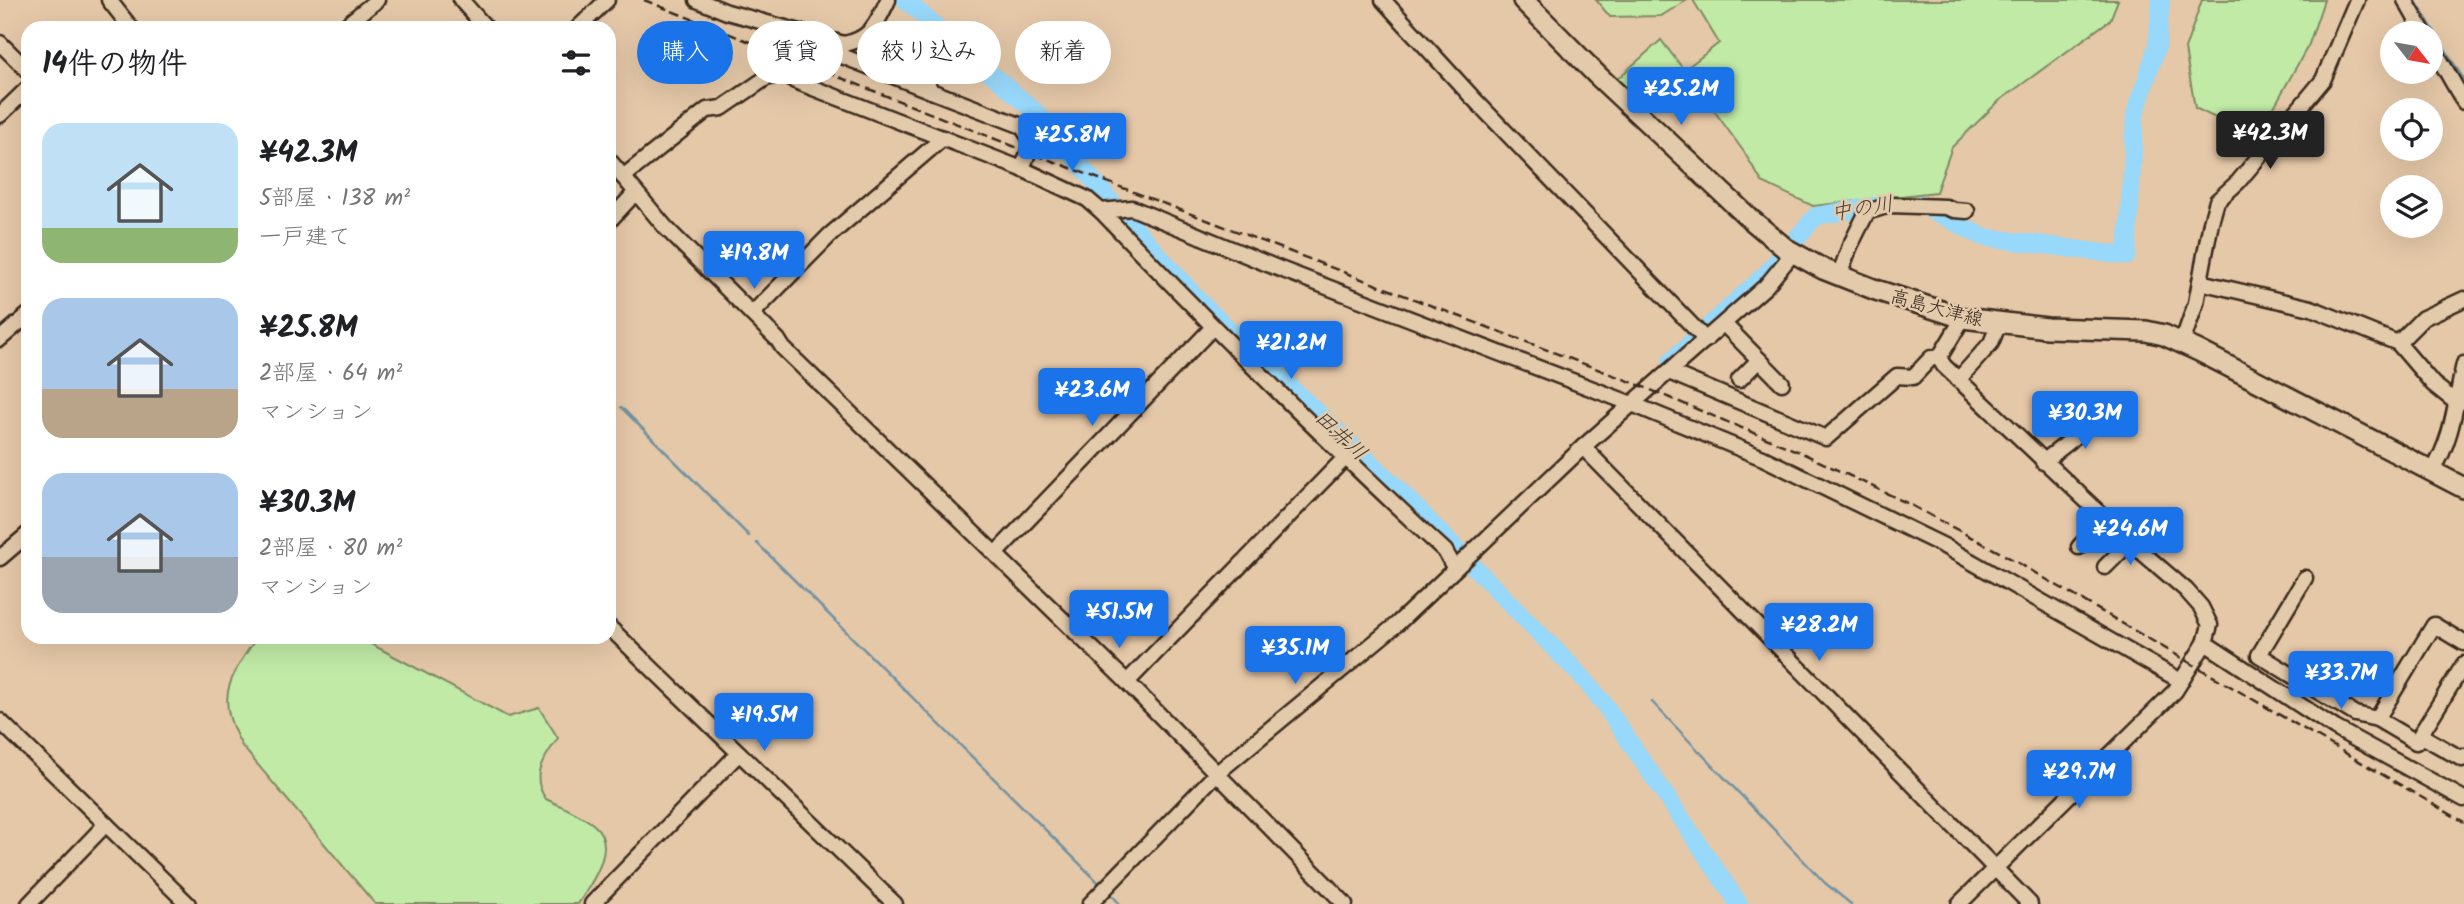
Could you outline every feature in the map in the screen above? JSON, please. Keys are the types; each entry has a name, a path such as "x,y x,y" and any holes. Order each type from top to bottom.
{"main road":[{"name":"高島大津線","path":"1523,0 1688,162 1790,251 1839,276 1964,318 2047,328 2146,331 2182,343 2464,488"}],"street":[{"path":"109,0 126,21"},
{"path":"352,21 377,0"},
{"path":"461,0 480,21"},
{"path":"585,21 607,0"},
{"path":"697,0 759,21"},
{"path":"876,21 888,0"},
{"path":"1383,0 1472,97 1706,340"},
{"path":"2182,343 2196,303 2217,201 2238,182 2323,80 2357,0"},
{"path":"2405,0 2417,21"},
{"path":"0,43 21,64"},
{"path":"843,56 1022,126 1032,142 1021,169"},
{"path":"2443,65 2464,102"},
{"path":"623,177 707,110 722,108 757,84"},
{"path":"809,84 1021,169 1105,210 1213,327 1344,458 1445,551 1455,569"},
{"path":"928,84 931,91"},
{"path":"0,115 21,95"},
{"path":"752,314 830,235 943,138"},
{"path":"616,168 666,229 793,358 1127,682 1345,904"},
{"path":"616,213 635,192"},
{"path":"1839,276 1867,212 1890,205 1946,207 1967,211"},
{"path":"1105,210 1132,208 1275,267 1632,404 1763,458 1944,546 2181,681"},
{"path":"1090,904 1216,774 1397,624 1583,447 1766,286 1790,251"},
{"path":"2200,282 2311,308 2398,344 2433,384 2458,404"},
{"path":"2398,344 2423,318 2464,299"},
{"path":"1939,358 1964,318"},
{"path":"0,339 21,321"},
{"path":"1958,380 1992,343 1999,323"},
{"path":"1724,324 1782,383"},
{"path":"996,553 1213,327"},
{"path":"1669,372 1826,438 1897,376 1913,377 1931,358 1939,358 1958,380 2043,461 2186,590 2201,607 2210,625 2205,643 2175,691 1959,904"},
{"path":"1739,380 1759,360"},
{"path":"2432,472 2444,454 2458,404 2464,364"},
{"path":"2043,461 2070,441 2100,410"},
{"path":"1583,447 2030,904"},
{"path":"1127,682 1344,458"},
{"path":"2079,547 2105,519"},
{"path":"0,558 21,540"},
{"path":"2105,567 2130,542"},
{"path":"2305,578 2259,655 2355,714 2377,719 2462,759 2464,756"},
{"path":"2377,719 2434,625 2464,643"},
{"path":"616,634 895,904"},
{"path":"2205,643 2335,729 2464,799"},
{"path":"2406,767 2419,739 2464,664"},
{"path":"0,721 188,904"},
{"path":"592,904 739,753"},
{"path":"29,904 106,824"}],"green space":[{"path":"1596,0 1687,0 1661,16 1610,17"},
{"path":"1693,0 2118,0 2110,20 1999,101 1952,147 1936,192 1813,206 1762,182 1697,87 1646,109 1615,81 1661,40 1684,70 1719,43"},
{"path":"2202,0 2324,0 2309,44 2274,107 2230,125 2195,108 2185,49"},
{"path":"252,644 371,644 508,717 539,708 558,738 540,767 541,790 546,799 594,825 604,843 600,865 578,904 375,904 242,746 229,714 227,701 232,677"}],"waterway":[{"name":"田井川","path":"905,0 1037,113 1202,304 1382,473 1582,677 1604,704 1739,904"},
{"name":"中の川","path":"1920,204 1983,237 2127,256 2135,115 2157,46 2161,0"},
{"path":"2415,0 2464,80"},
{"name":"中の川","path":"1671,361 1765,275 1816,216 1882,205"},
{"path":"621,407 749,536"},
{"path":"757,543 1102,886"},
{"path":"1652,702 1825,883 1851,904"},
{"path":"1108,891 1120,904"}],"railway":[{"path":"644,0 1013,146 1634,383 1802,453 1909,504 2001,553 2464,822"}]}
